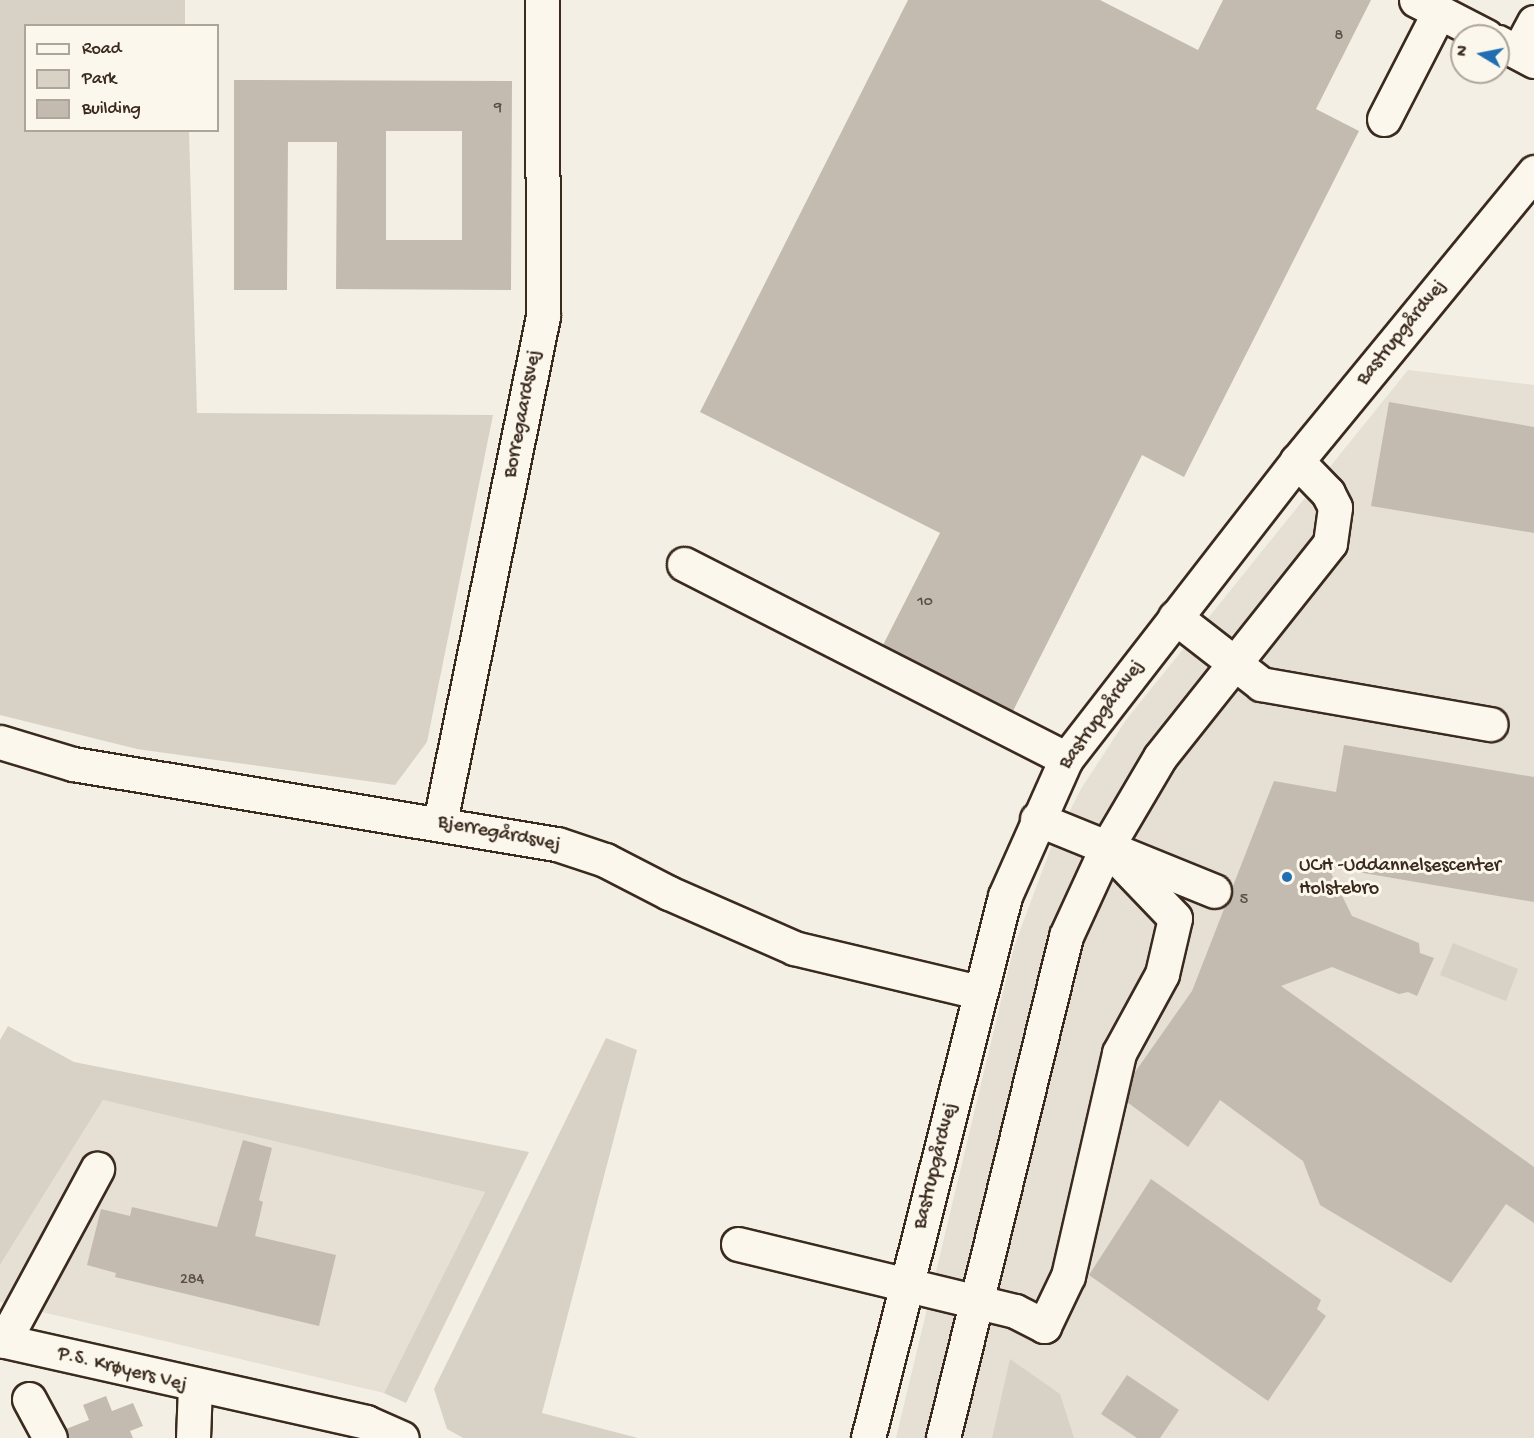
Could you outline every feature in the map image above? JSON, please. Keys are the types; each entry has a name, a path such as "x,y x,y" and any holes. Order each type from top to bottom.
{"street":[{"name":"Borregaardsvej","path":"440,822 543,316 542,0"},
{"path":"1384,119 1427,6 1462,24"},
{"path":"1517,52 1534,22"},
{"name":"Bastrupgårdvej","path":"868,1438 1005,896 1037,819 1066,759 1297,461 1534,172"},
{"path":"943,1438 1066,936 1107,847 1160,757 1330,543 1335,507 1328,493 1297,461"},
{"path":"684,564 1066,759"},
{"path":"1175,617 1261,684 1491,724"},
{"name":"Bjerregårdsvej","path":"0,742 73,764 440,822 557,844 605,860 669,893 794,948 979,993"},
{"path":"1037,819 1214,891"},
{"path":"738,1244 1015,1311 1044,1326 1068,1276 1119,1053 1162,974 1175,918 1107,847"},
{"path":"2,1341 97,1168"},
{"name":"P.S. Krøyers Vej","path":"2,1341 195,1385 193,1438"},
{"path":"195,1385 366,1422 402,1438"},
{"path":"29,1399 50,1438"}],"shaded area":[{"name":"UCH -Uddannelsescenter Holstebro","path":"1408,370 1534,385 1534,1438 896,1438 1014,947 1050,850 1081,789 1126,720"},
{"path":"103,1100 485,1192 384,1393 0,1302 0,1265"}],"green space":[{"path":"0,0 185,0 185,24 24,24 24,132 189,132 197,413 493,415 427,742 395,785 137,749 0,715"},
{"path":"1453,943 1518,969 1506,1001 1440,975"},
{"path":"8,1026 74,1062 529,1152 406,1403 384,1393 485,1192 103,1100 0,1265 0,1040"},
{"path":"606,1038 637,1050 542,1413 638,1438 463,1438 447,1429 434,1389"},
{"path":"1010,1359 1060,1394 1074,1438 992,1438"}],"building":[{"path":"908,0 1100,0 1198,50 1223,0 1371,0 1316,109 1359,131 1184,477 1142,455 1013,711 883,645 940,533 700,412"},
{"path":"234,80 512,81 511,290 336,289 337,142 288,142 287,290 234,290","holes":["386,131 462,131 462,240 386,240"]},
{"path":"1389,402 1534,427 1534,533 1371,506"},
{"path":"1344,745 1534,777 1534,902 1328,867 1352,916 1419,943 1420,953 1434,958 1417,996 1408,992 1399,994 1332,967 1281,986 1534,1167 1534,1223 1506,1204 1451,1283 1320,1205 1303,1161 1220,1100 1188,1147 1127,1102 1133,1075 1192,991 1274,781 1336,792"},
{"path":"243,1140 272,1148 259,1200 263,1202 255,1236 336,1255 319,1326 115,1277 116,1273 87,1265 101,1209 130,1216 132,1207 217,1227"},
{"path":"1151,1179 1321,1300 1317,1309 1326,1316 1268,1401 1089,1275"},
{"path":"1127,1375 1179,1410 1160,1438 1137,1438 1101,1414"},
{"path":"106,1396 112,1411 133,1403 143,1426 130,1431 133,1438 69,1438 66,1429 89,1420 83,1405"}],"place":[{"name":"UCH -Uddannelsescenter Holstebro","path":"1287,877"}]}
